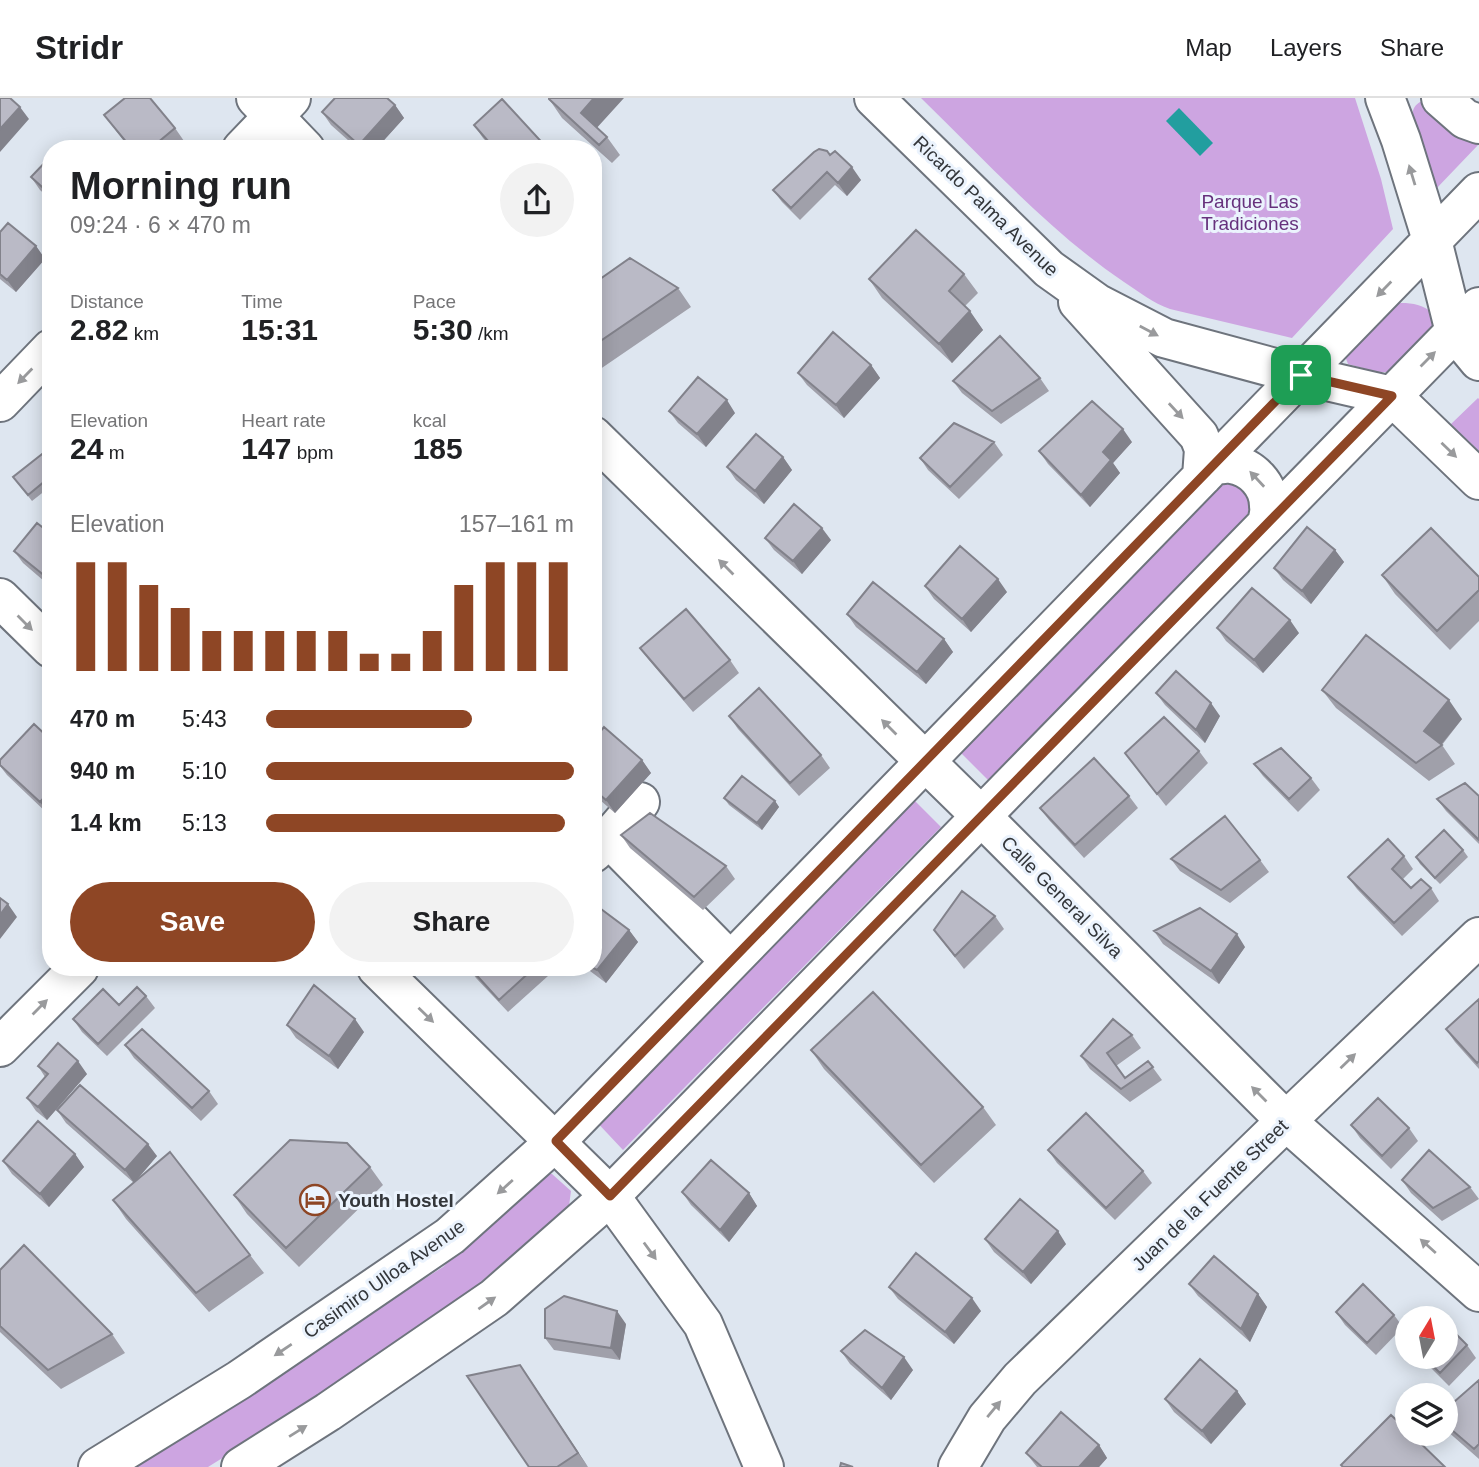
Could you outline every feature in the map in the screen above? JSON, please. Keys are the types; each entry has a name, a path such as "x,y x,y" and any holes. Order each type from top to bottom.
{"main road":[{"name":"Ricardo Palma Avenue","path":"874,98 1049,269 1098,304 1164,338 1392,396"},
{"path":"1385,98 1432,240 1467,319 1479,361"},
{"path":"1441,98 1465,119 1479,124"},
{"path":"248,140 273,104 299,140"},
{"name":"Casimiro Ulloa Avenue","path":"98,1467 239,1380 450,1236 556,1141 1479,192"},
{"path":"1049,269 1199,436 1208,471 1231,464 1246,468 1258,477 1267,491 1270,507 1267,523"},
{"path":"241,1467 328,1412 494,1298 610,1196 1467,319"},
{"path":"0,402 42,358"},
{"path":"1392,396 1479,480"},
{"name":"Calle General Silva","path":"602,451 981,816 1286,1121 1479,1292"},
{"path":"0,598 42,639"},
{"path":"602,844 640,802"},
{"path":"602,846 730,961"},
{"name":"Juan de la Fuente Street","path":"958,1467 987,1418 1020,1379 1479,937"},
{"path":"0,1047 71,976"},
{"path":"385,976 610,1196 703,1324 764,1467"}],"green space":[{"name":"Parque Las Tradiciones","path":"921,98 1355,98 1381,179 1393,229 1292,338 1170,309 1135,290 1070,241 1019,195"},
{"path":"1420,102 1427,102 1479,136 1479,144 1435,190 1413,117 1414,108"},
{"path":"1393,304 1418,305 1433,313 1433,333 1389,372 1377,372 1348,364 1345,356"},
{"path":"1479,399 1479,451 1451,424"},
{"path":"1234,472 1257,509 988,780 956,748"},
{"path":"909,795 941,827 623,1150 592,1117"},
{"path":"532,1174 552,1174 571,1191 569,1206 420,1334 208,1467 127,1467 443,1267"}],"water":[{"path":"1179,108 1213,143 1200,156 1166,121"}],"building":[{"path":"0,98 10,98 20,107 0,129"},
{"path":"125,98 150,98 175,128 161,140 125,140 104,115"},
{"path":"335,98 387,98 395,105 364,140 353,140 322,112"},
{"path":"594,98 581,113 607,137 602,142 594,140 549,99"},
{"path":"502,99 540,140 487,140 474,125"},
{"path":"819,149 830,155 835,151 852,167 838,183 827,172 791,208 773,190"},
{"path":"42,165 42,187 31,177"},
{"path":"8,223 36,246 7,280 0,274 0,232"},
{"path":"916,230 964,274 949,291 970,311 939,344 869,279"},
{"path":"630,258 678,288 602,340 602,278"},
{"path":"833,332 871,365 836,405 798,373"},
{"path":"1000,336 1040,378 992,411 953,381"},
{"path":"698,377 727,400 697,434 669,411"},
{"path":"1092,401 1123,429 1103,452 1111,460 1081,495 1039,451"},
{"path":"954,423 994,442 950,487 920,458"},
{"path":"756,434 783,457 755,491 727,467"},
{"path":"42,454 42,483 28,495 13,477"},
{"path":"794,504 822,528 793,561 765,538"},
{"path":"37,523 42,527 42,574 14,551"},
{"path":"1307,527 1335,550 1302,591 1274,568"},
{"path":"1431,528 1479,577 1479,590 1437,631 1382,575"},
{"path":"960,546 998,579 962,619 925,586"},
{"path":"873,582 944,639 917,672 847,614"},
{"path":"1252,588 1290,620 1254,660 1217,628"},
{"path":"686,609 730,660 684,699 640,648"},
{"path":"1366,635 1449,700 1424,731 1442,745 1416,763 1322,690"},
{"path":"1176,671 1211,703 1196,730 1156,693"},
{"path":"759,688 821,755 790,783 729,716"},
{"path":"1164,717 1199,751 1157,794 1125,753"},
{"path":"34,724 42,732 40,802 0,765 0,760"},
{"path":"604,727 642,760 606,800 602,797"},
{"path":"1281,748 1311,778 1289,799 1254,764"},
{"path":"1094,758 1129,796 1075,845 1040,808"},
{"path":"742,776 775,801 757,823 724,798"},
{"path":"1465,783 1479,796 1479,840 1437,799"},
{"path":"650,813 726,866 694,897 621,835"},
{"path":"1225,816 1260,860 1221,890 1171,859"},
{"path":"1444,830 1463,850 1435,878 1416,857"},
{"path":"1388,839 1404,856 1392,869 1411,888 1421,879 1431,888 1394,923 1348,877"},
{"path":"962,891 995,916 955,956 934,930"},
{"path":"0,898 8,904 0,915"},
{"path":"1200,908 1237,934 1211,971 1154,931"},
{"path":"602,910 629,930 602,964"},
{"path":"477,976 525,976 499,1000"},
{"path":"314,985 355,1019 329,1056 287,1025"},
{"path":"137,987 146,996 98,1044 73,1019 103,989 119,1005"},
{"path":"873,992 983,1107 921,1165 811,1050"},
{"path":"1479,999 1479,1061 1477,1063 1446,1029"},
{"path":"1113,1019 1132,1035 1107,1053 1125,1078 1148,1061 1153,1067 1121,1089 1081,1056"},
{"path":"142,1029 209,1091 192,1108 125,1045"},
{"path":"58,1043 78,1061 38,1107 27,1098 48,1074 38,1066"},
{"path":"80,1085 148,1144 125,1170 57,1110"},
{"path":"1378,1098 1409,1128 1382,1156 1351,1125"},
{"path":"1086,1113 1143,1171 1106,1208 1048,1150"},
{"path":"38,1121 75,1154 40,1194 3,1161"},
{"name":"Youth Hostel","path":"290,1140 347,1143 370,1167 286,1248 234,1195"},
{"path":"1429,1150 1470,1187 1433,1208 1402,1180"},
{"path":"170,1152 250,1255 196,1293 113,1200"},
{"path":"711,1160 749,1193 720,1230 682,1192"},
{"path":"1020,1199 1058,1231 1023,1272 985,1239"},
{"path":"24,1245 112,1334 48,1370 0,1326 0,1270"},
{"path":"916,1253 972,1298 945,1332 889,1287"},
{"path":"1214,1256 1258,1294 1241,1329 1189,1284"},
{"path":"1363,1284 1394,1315 1367,1343 1336,1312"},
{"path":"564,1296 617,1311 611,1348 545,1338 545,1309"},
{"path":"865,1330 904,1357 882,1388 841,1351"},
{"path":"1458,1336 1467,1345 1458,1354"},
{"path":"1200,1359 1237,1391 1202,1431 1165,1399"},
{"path":"520,1365 578,1453 557,1467 529,1467 467,1376"},
{"path":"1479,1380 1479,1444 1474,1449 1458,1435 1458,1398"},
{"path":"1061,1412 1099,1445 1079,1467 1042,1467 1026,1453"},
{"path":"1391,1415 1395,1419 1395,1446 1423,1446 1445,1467 1343,1467 1341,1465"}],"place":[{"name":"Youth Hostel","path":"315,1200"}],"route":[{"path":"1301,375 1392,396 610,1196 556,1141 1301,375"}]}
